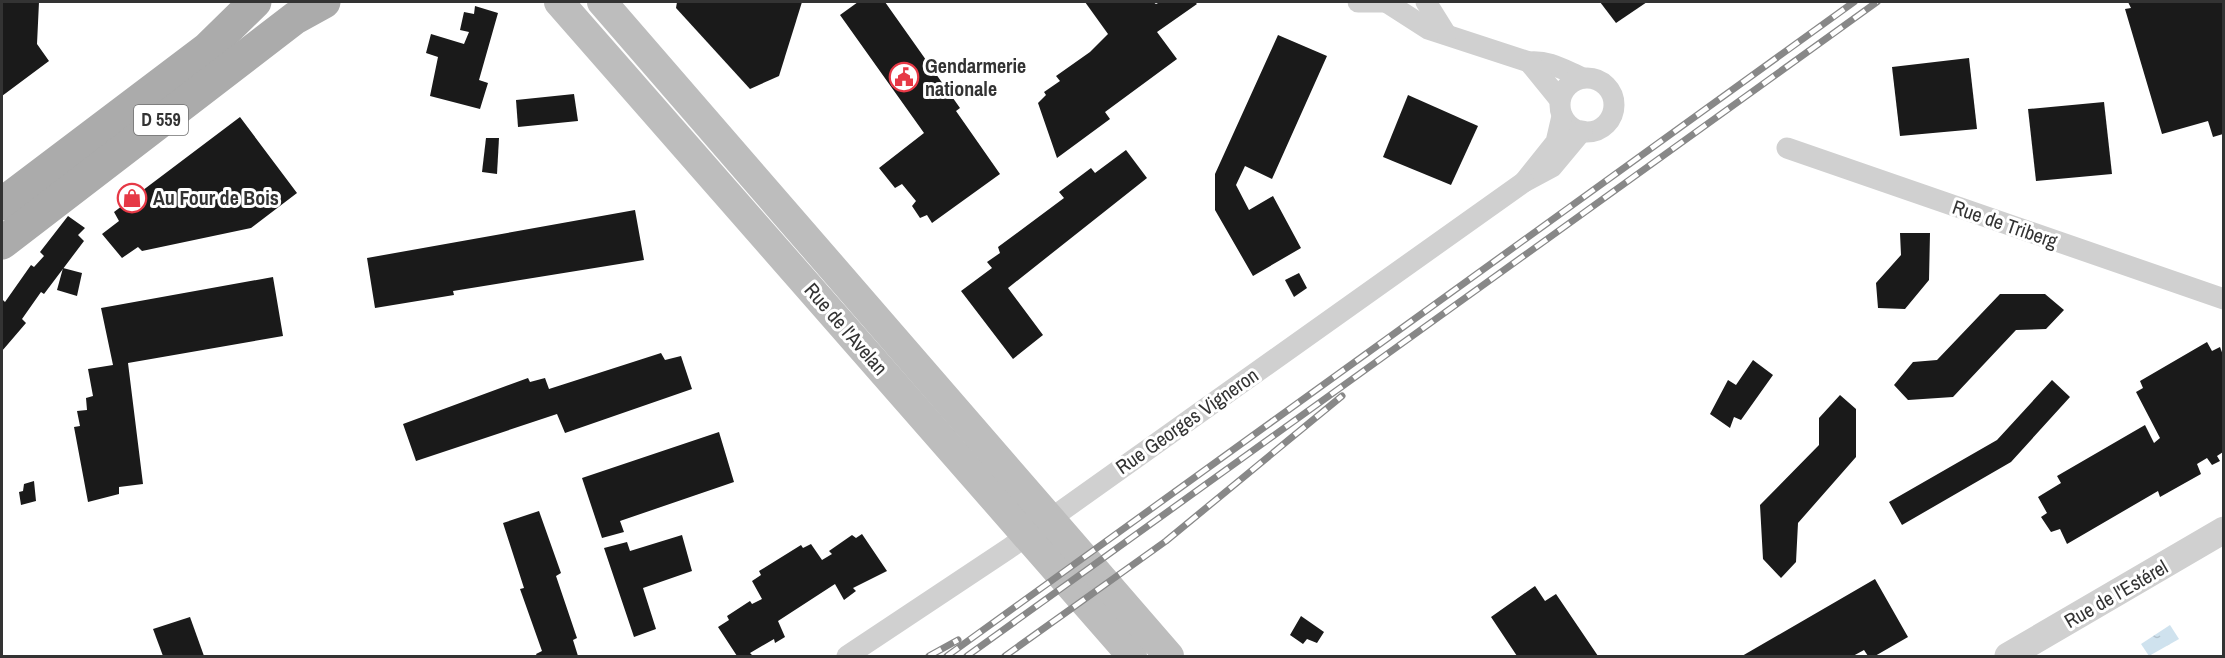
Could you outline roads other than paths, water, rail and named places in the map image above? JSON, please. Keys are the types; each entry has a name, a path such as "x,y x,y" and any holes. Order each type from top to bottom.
{"main road":[{"name":"D 559","path":"2,204 207,49 255,2"},
{"name":"D 559","path":"2,243 295,18 324,2"},
{"name":"Rue de l'Avelan","path":"559,2 1132,657"},
{"name":"Rue de l'Avelan","path":"602,2 1169,657"}],"street":[{"path":"1358,2 1385,2 1428,29 1529,62 1541,60 1554,64 1583,78"},
{"path":"1426,2 1446,34"},
{"path":"1529,62 1574,128 1582,131 1599,129 1611,117 1614,108 1611,92 1606,85 1591,78 1583,78 1568,85 1561,108"},
{"name":"Rue Georges Vigneron","path":"1524,182 1556,142 1561,108"},
{"name":"Rue Georges Vigneron","path":"847,657 1008,549 1524,182 1552,167 1582,131"},
{"name":"Rue de Triberg","path":"1787,148 2223,298"},
{"name":"Rue de l'Estérel","path":"2008,657 2223,531"}],"water":[{"path":"2170,625 2179,639 2149,656 2141,644"}],"railway":[{"path":"947,656 1854,2"},
{"path":"967,656 1877,2"},
{"path":"1005,656 1166,541 1342,396"},
{"path":"929,656 958,640"}],"place":[{"name":"Gendarmerie nationale","path":"904,77"},
{"name":"Au Four de Bois","path":"132,198"}]}
